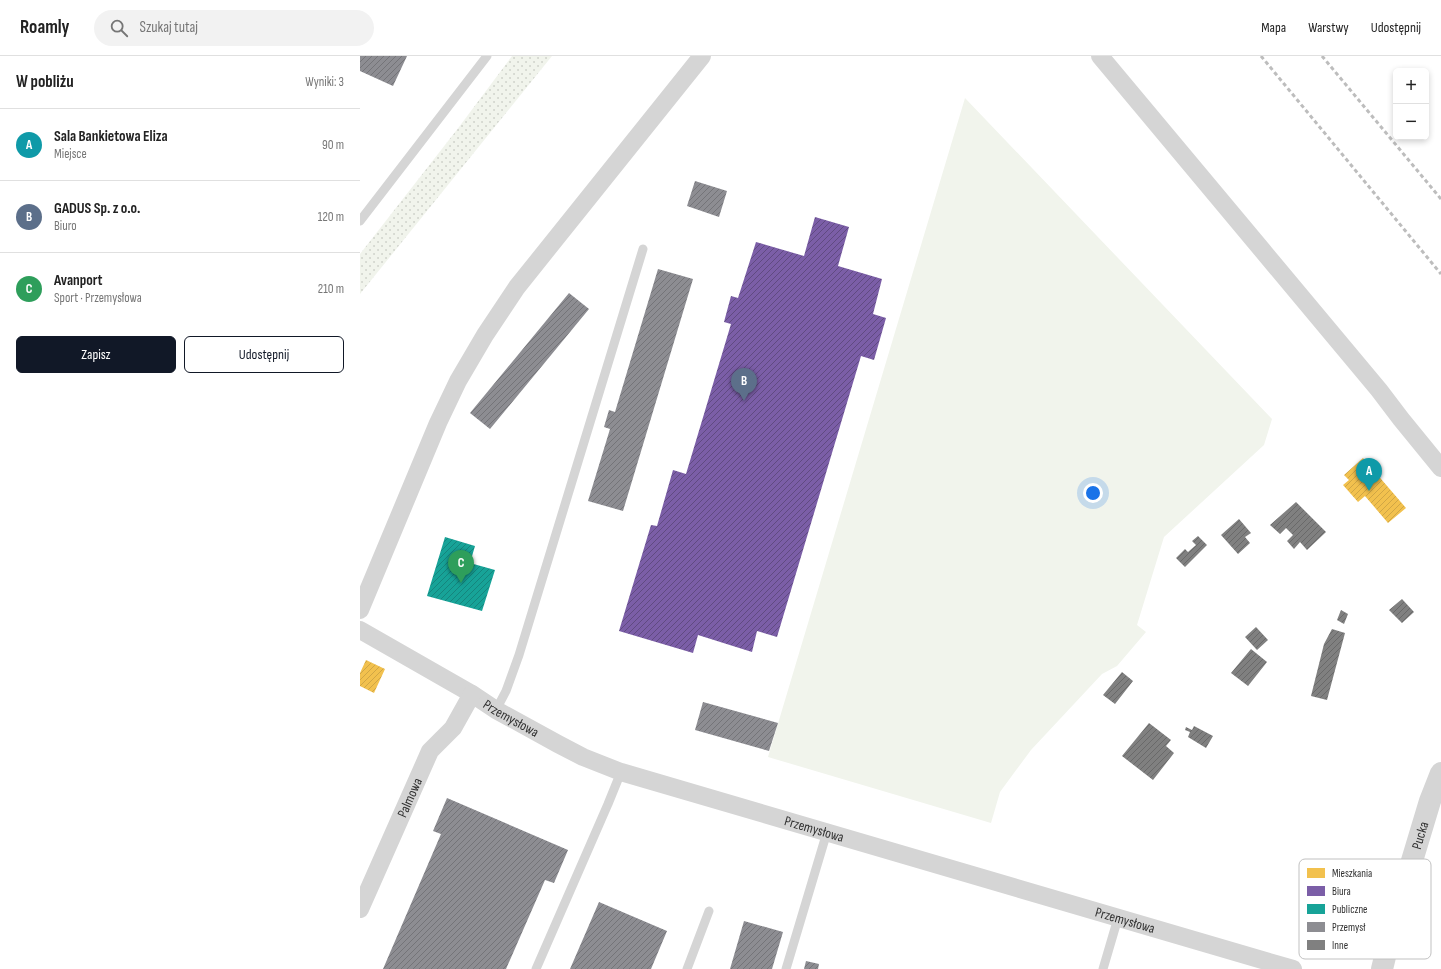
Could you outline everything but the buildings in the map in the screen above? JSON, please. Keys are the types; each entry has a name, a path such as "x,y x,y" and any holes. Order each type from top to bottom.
{"street":[{"path":"360,610 438,423 458,381 485,335 522,282 702,56"},
{"path":"1100,56 1379,390 1401,420 1441,468"},
{"name":"Przemysłowa","path":"360,630 472,694 496,710 584,757 621,772 1293,969"},
{"name":"Palmowa","path":"360,909 430,750 453,728 472,694"},
{"name":"Pucka","path":"1413,859 1430,801 1441,773"}],"lane":[{"path":"360,221 487,56"},
{"path":"496,710 506,691 519,655 643,249"},
{"path":"536,969 621,772"},
{"path":"786,969 827,832"},
{"path":"687,969 709,911"},
{"path":"1103,969 1118,918"}],"shaded area":[{"path":"512,56 552,56 360,294 360,254"},
{"path":"965,98 1272,419 1264,445 1164,537 1137,625 1146,632 1117,666 1102,674 1031,750 1000,792 991,823 768,757"}],"railway":[{"path":"1261,56 1441,274"},
{"path":"1322,56 1441,199"}],"place":[{"name":"GADUS Sp. z o.o.","path":"744,401"},
{"name":"Sala Bankietowa Eliza","path":"1369,491"},
{"name":"Avanport","path":"461,583"}]}
